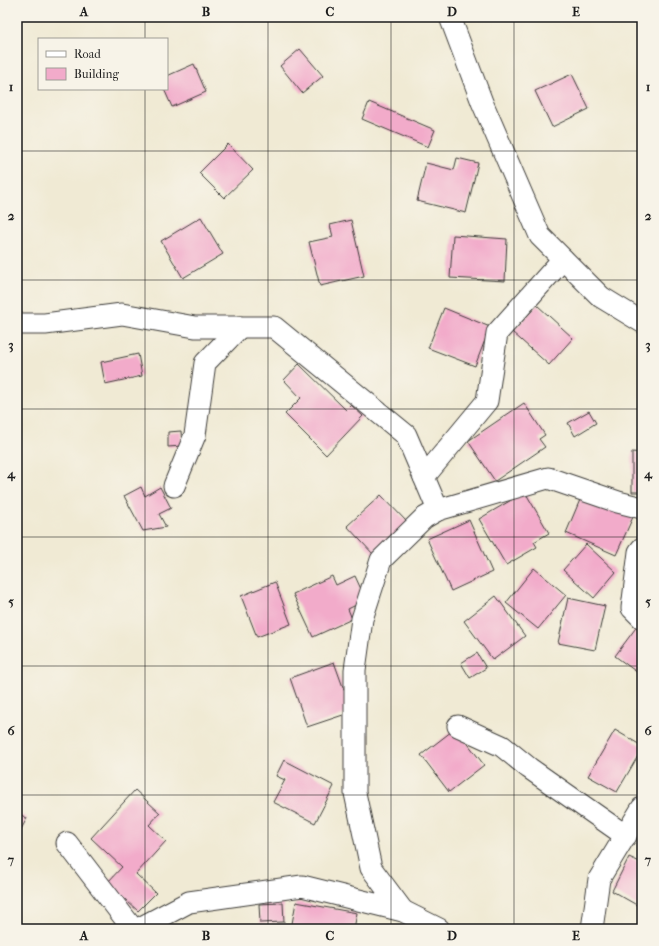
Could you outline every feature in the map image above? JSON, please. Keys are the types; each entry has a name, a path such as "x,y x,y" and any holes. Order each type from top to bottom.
{"lane":[{"path":"450,17 482,102 540,236 601,297 642,322"},
{"path":"424,477 487,401 497,333 563,259"},
{"path":"17,324 45,324 122,314 195,327 274,326 406,435 438,510"},
{"path":"174,486 195,435 205,363 240,327"},
{"path":"403,911 371,868 355,793 355,670 362,619 381,560 424,518 438,510 548,478 618,502 642,508"},
{"path":"642,548 639,552 632,608 642,618"},
{"path":"458,726 502,746 529,768 626,836"},
{"path":"592,929 599,879 642,808"},
{"path":"67,843 133,929"},
{"path":"138,929 189,902 302,886 403,911 439,929"}],"building":[{"path":"300,49 323,76 302,93 280,66"},
{"path":"194,64 206,92 172,107 164,90 168,90 168,76"},
{"path":"572,74 589,109 552,127 535,91"},
{"path":"369,102 435,130 428,147 362,119"},
{"path":"228,144 253,170 224,198 199,173"},
{"path":"457,158 478,163 466,213 417,201 426,163 454,170"},
{"path":"201,217 223,254 183,278 161,241"},
{"path":"351,220 364,276 320,286 309,242 333,237 330,225"},
{"path":"453,235 507,239 505,281 450,278"},
{"path":"537,305 573,338 549,365 512,332"},
{"path":"444,308 490,327 475,366 428,348"},
{"path":"138,354 142,376 105,384 101,362"},
{"path":"299,364 346,410 351,405 363,416 326,455 285,414 301,398 284,380"},
{"path":"524,403 545,435 539,439 545,447 495,481 468,441"},
{"path":"589,411 596,423 575,436 568,423"},
{"path":"181,431 182,446 168,447 168,432"},
{"path":"632,452 642,453 642,492 632,492"},
{"path":"141,487 145,496 160,487 171,508 159,514 166,527 143,531 124,496"},
{"path":"525,492 549,533 534,542 537,547 506,565 479,519"},
{"path":"381,495 408,523 374,555 347,526"},
{"path":"582,495 633,517 616,555 566,533"},
{"path":"469,520 492,572 451,591 427,539"},
{"path":"586,544 616,572 594,598 563,570"},
{"path":"534,568 566,595 538,629 506,603"},
{"path":"332,576 336,585 355,576 366,600 348,609 352,619 313,637 293,594"},
{"path":"275,582 291,624 257,637 241,596"},
{"path":"496,596 525,636 493,660 464,621"},
{"path":"568,598 605,606 595,650 558,643"},
{"path":"638,625 642,628 642,676 615,656"},
{"path":"477,653 486,668 470,678 461,663"},
{"path":"334,662 352,712 307,727 290,678"},
{"path":"456,728 484,765 449,792 421,755"},
{"path":"615,730 642,746 642,749 617,792 588,776"},
{"path":"284,760 334,786 315,823 273,802 285,780 276,776"},
{"path":"135,790 160,813 149,825 166,841 136,874 156,893 138,911 107,883 122,867 91,838"},
{"path":"17,813 27,818 17,837"},
{"path":"629,857 642,863 642,908 612,891"},
{"path":"296,902 357,913 354,929 291,929"},
{"path":"283,903 284,922 260,923 259,904"}]}
